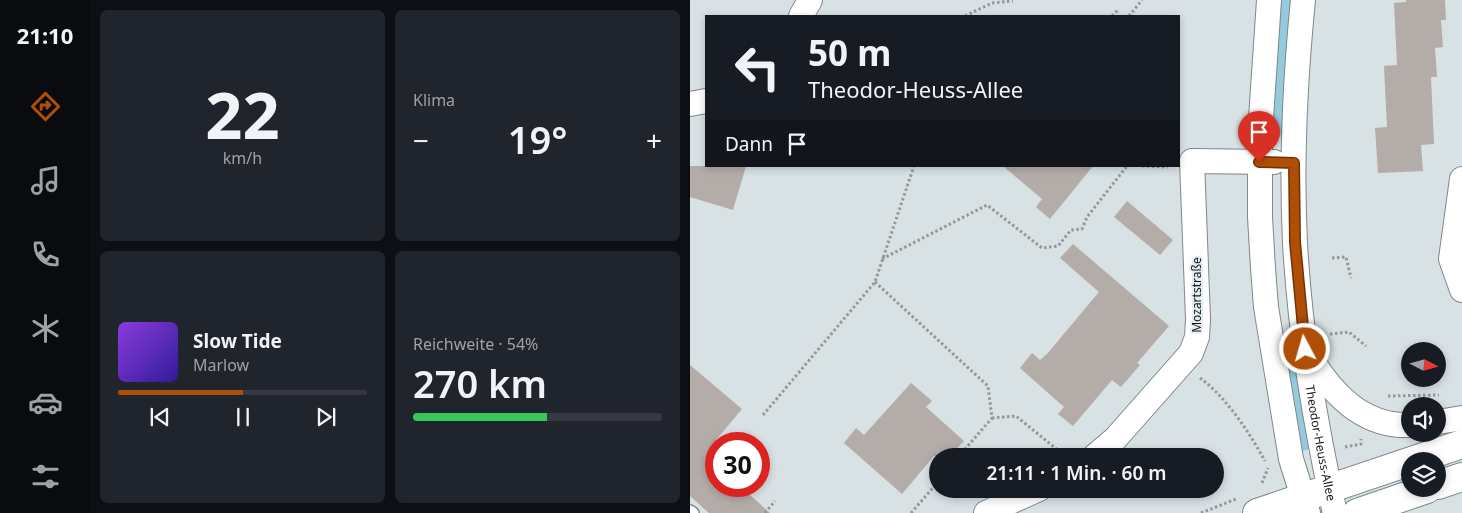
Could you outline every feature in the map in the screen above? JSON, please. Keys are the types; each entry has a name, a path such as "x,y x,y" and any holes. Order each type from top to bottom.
{"street":[{"path":"802,15 810,0"},
{"path":"1269,0 1264,56 1259,162 1260,217 1266,307 1291,459 1305,505"},
{"name":"Theodor-Heuss-Allee","path":"1303,0 1298,58 1294,163 1295,242 1305,349 1332,500"},
{"path":"690,104 705,101"},
{"name":"Mozartstraße","path":"1104,448 1181,365 1191,353 1197,337 1198,319 1192,162 1259,162"},
{"path":"1259,162 1294,163"},
{"path":"1462,180 1451,260 1462,290"},
{"path":"1305,349 1323,379 1338,396 1354,409 1384,422 1401,424"},
{"path":"1446,421 1462,418"},
{"path":"1263,511 1332,500 1462,444"},
{"path":"1263,511 1282,492 1291,459"},
{"path":"1446,482 1462,477"},
{"path":"1357,513 1404,497"},
{"path":"986,513 1018,498"}],"path":[{"path":"1130,15 1142,0"},
{"path":"967,15 992,3 1013,1"},
{"path":"1113,15 1118,10"},
{"path":"762,415 875,282 914,167"},
{"path":"882,259 987,205 1042,248 1058,246 1071,230 1082,229 1086,217 1126,167"},
{"path":"1332,258 1346,257 1351,278"},
{"path":"875,282 988,386 992,418"},
{"path":"1330,334 1349,332 1366,346"},
{"path":"1181,365 1213,388 1254,441 1268,466"},
{"path":"966,448 992,418 1016,416 1055,448"},
{"path":"911,513 929,492"},
{"path":"765,513 775,501"}],"shaded area":[{"path":"1280,0 1292,0 1282,133 1276,142 1272,140 1270,110"},
{"path":"1289,342 1306,401 1316,448 1298,452 1283,343"}],"building":[{"path":"1406,0 1445,0 1446,20 1441,20 1443,47 1435,48 1437,77 1431,77 1434,144 1421,145 1423,171 1378,173 1375,128 1387,127 1384,66 1397,65 1394,3 1406,2"},
{"path":"690,166 746,167 733,210 690,197"},
{"path":"1004,167 1092,167 1050,219 1036,207 1042,199"},
{"path":"1127,201 1173,240 1160,255 1114,217"},
{"path":"1073,244 1169,326 1137,363 1140,365 1121,387 1112,380 1073,426 1058,414 1064,407 1020,368 1032,353 1040,360 1047,354 1099,292 1060,258"},
{"path":"690,365 742,409 723,432 705,432 705,497 752,497 770,513 709,513 690,496"},
{"path":"911,383 932,401 926,407 964,441 957,448 929,448 929,462 902,494 844,443 856,428 864,435"}],"route":[{"path":"1259,162 1294,163 1295,242 1305,349"}]}
